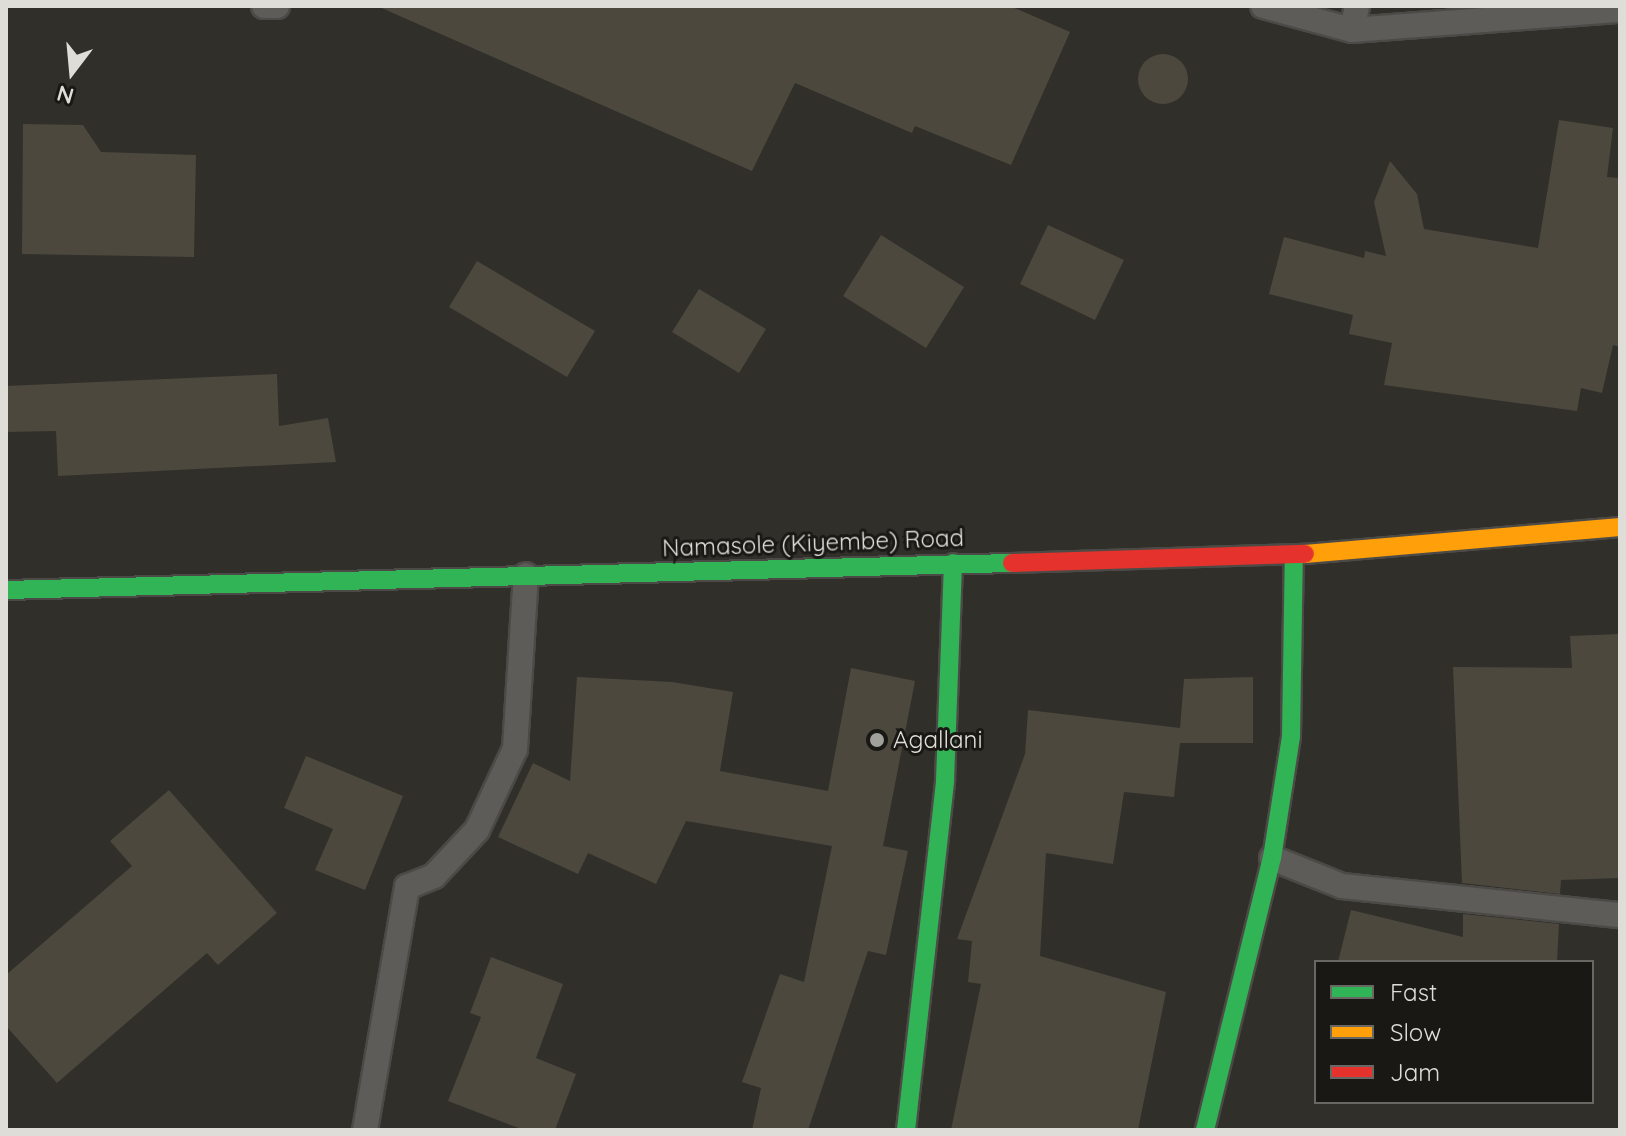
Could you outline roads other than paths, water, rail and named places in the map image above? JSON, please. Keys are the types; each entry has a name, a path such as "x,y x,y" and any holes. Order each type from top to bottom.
{"main road":[{"name":"Namasole (Kiyembe) Road","path":"6,590 1294,555 1620,527"},
{"path":"1205,1130 1272,858 1291,736 1294,555"},
{"path":"906,1130 945,781 953,563"}],"lane":[{"path":"264,6 277,6"},
{"path":"1263,6 1355,18 1620,10"},
{"path":"365,1130 407,887 434,876 477,830 515,749 526,575"},
{"path":"1272,858 1342,886 1620,915"}],"place":[{"name":"Agallani","path":"877,740"}]}
